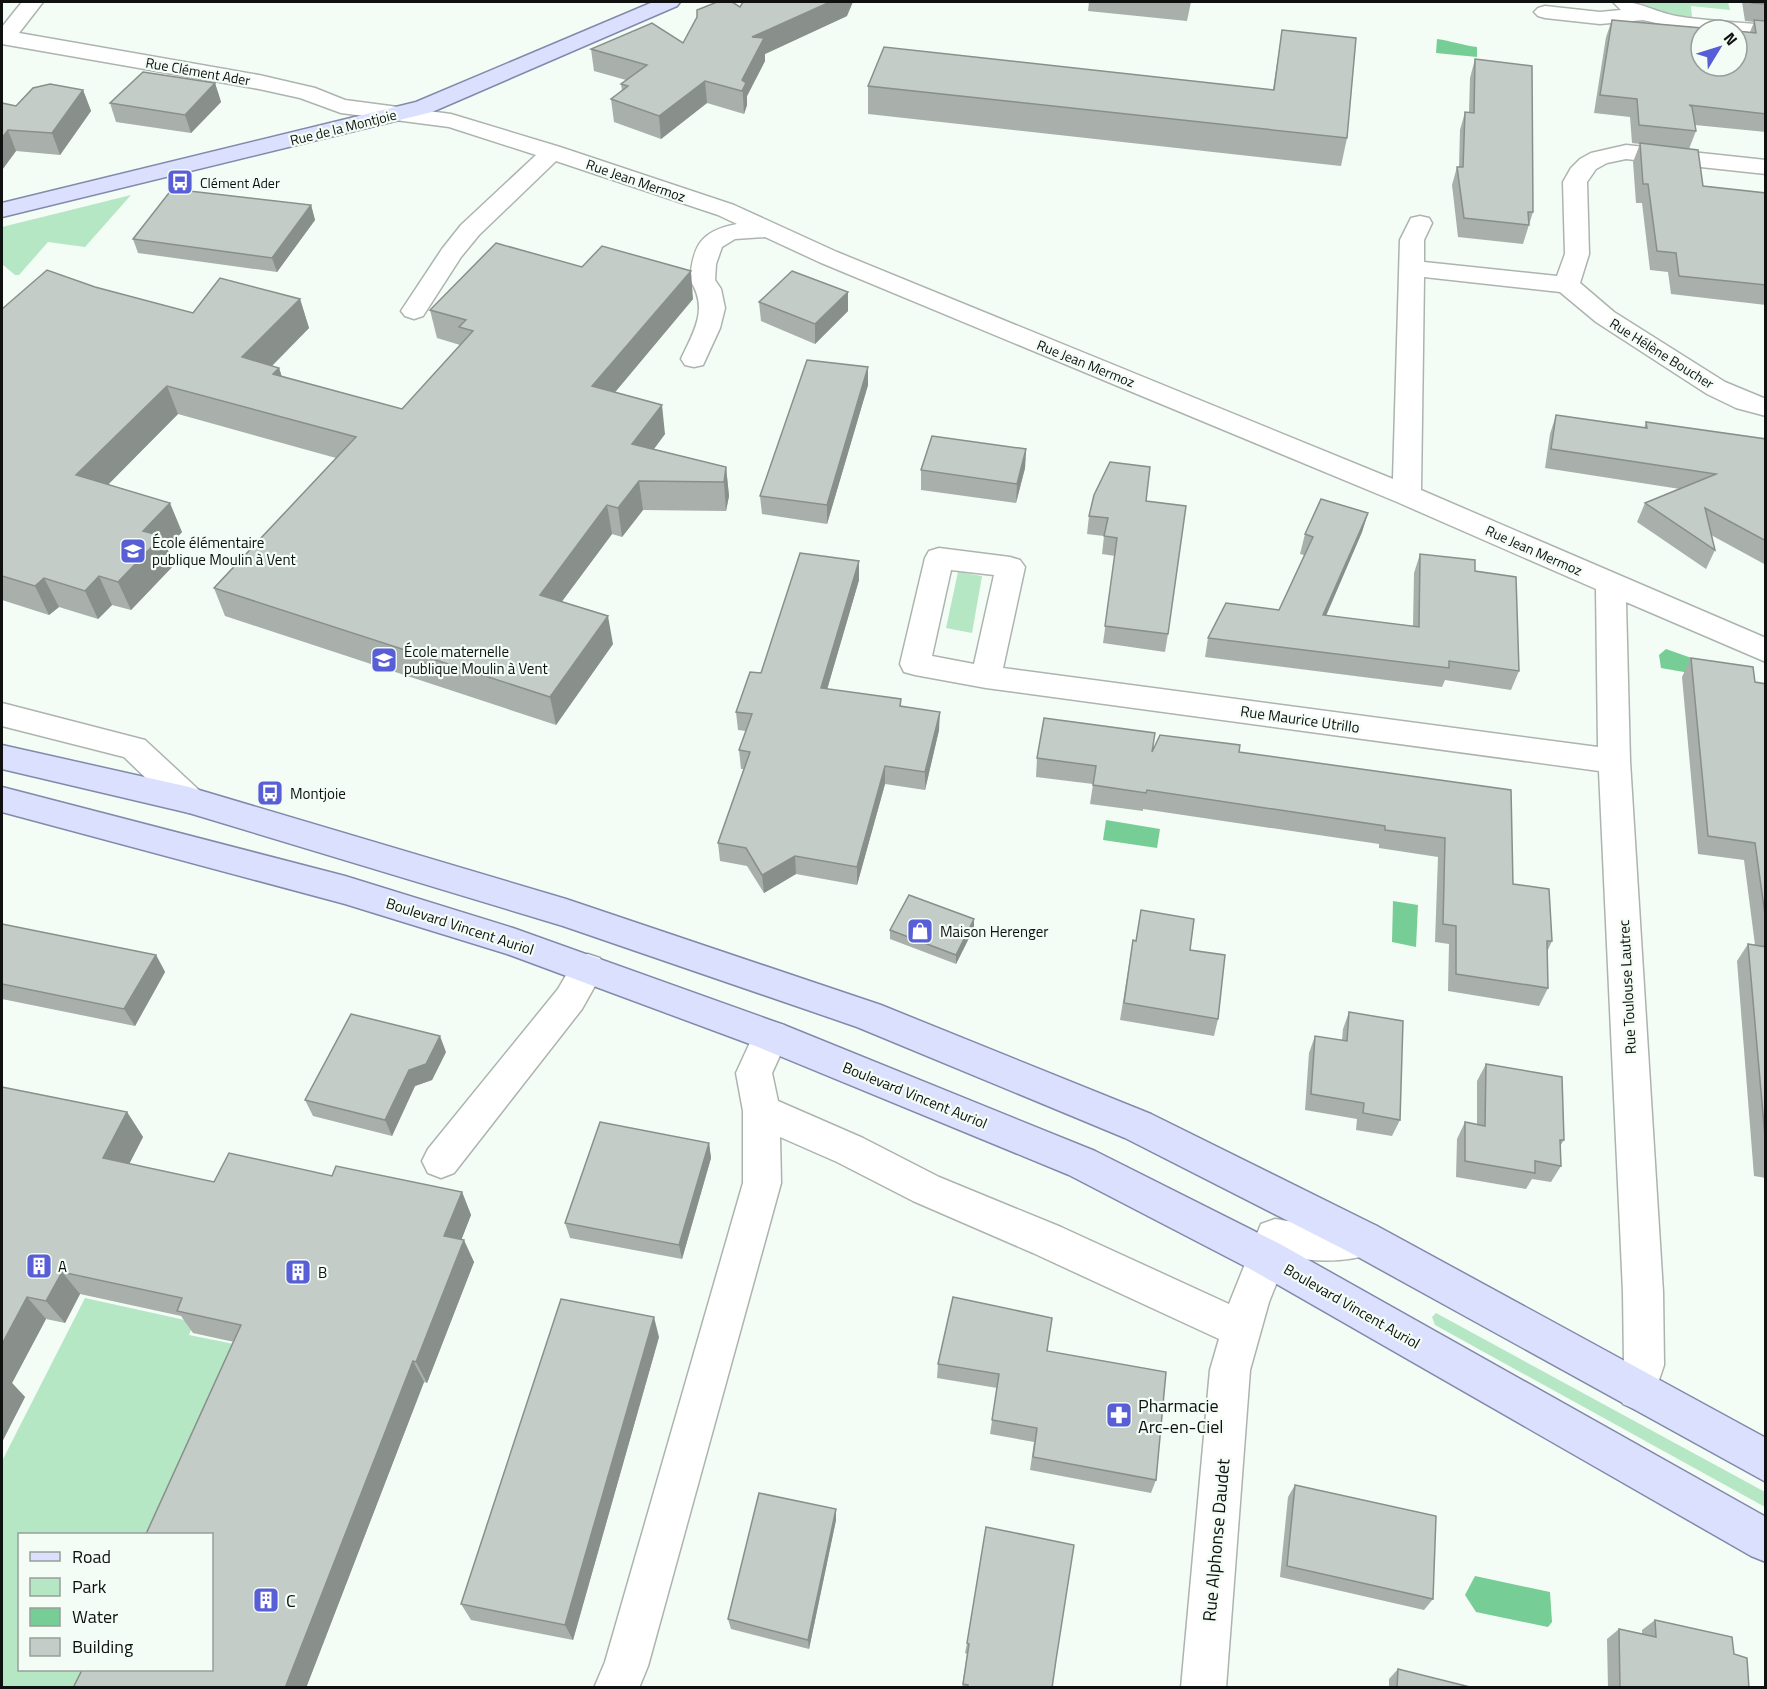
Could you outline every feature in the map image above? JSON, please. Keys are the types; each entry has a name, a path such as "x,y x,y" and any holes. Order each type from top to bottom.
{"main road":[{"name":"Rue de la Montjoie","path":"2,210 424,107 670,2"},
{"path":"2,757 189,800 566,913 868,1016 1138,1126 1363,1239 1766,1461"},
{"name":"Boulevard Vincent Auriol","path":"2,800 345,890 588,968 771,1036 1082,1163 1266,1257 1766,1541"}],"street":[{"path":"3,37 33,2"},
{"path":"1623,2 1641,14"},
{"path":"1545,12 1600,18 1641,14 1675,22 1766,31"},
{"name":"Rue Clément Ader","path":"3,37 260,82 307,93 341,106 393,114"},
{"name":"Rue Jean Mermoz","path":"393,114 451,121 726,210 828,257 1407,495 1766,651"},
{"path":"414,311 451,254 470,230 552,152"},
{"path":"1412,268 1567,285 1577,254 1575,182 1579,173 1588,164 1599,158 1626,152 1766,167"},
{"path":"1407,495 1412,240 1420,223"},
{"path":"694,359 715,307 711,288 702,280 703,265 711,243 719,236 736,231 768,230"},
{"name":"Rue Hélène Boucher","path":"1567,285 1605,317 1716,388 1745,402 1766,408"},
{"name":"Rue Toulouse Lautrec","path":"1611,584 1614,761 1643,1292 1644,1365 1637,1390"},
{"name":"Rue Maurice Utrillo","path":"986,677 1614,761"},
{"path":"2,715 134,748 189,800"},
{"path":"441,1161 570,999 588,968"},
{"path":"616,1688 626,1666 762,1183 761,1111 754,1073 771,1036"},
{"path":"761,1111 850,1150 926,1189 1047,1240 1241,1329"},
{"name":"Rue Alphonse Daudet","path":"1203,1688 1230,1370 1241,1329 1266,1257 1275,1237 1319,1244 1363,1239"}],"green space":[{"path":"1638,2 1728,2 1730,10 1691,6 1692,17 1664,12"},
{"path":"131,195 85,247 48,242 19,275 15,275 2,264 2,227"},
{"path":"958,572 982,576 972,633 946,628"},
{"path":"85,1298 194,1322 189,1335 254,1348 169,1533 18,1533 18,1671 107,1671 99,1687 2,1687 2,1461"},
{"path":"1436,1313 1765,1492 1765,1507 1435,1325 1432,1317"}],"water":[{"path":"1437,39 1477,47 1477,57 1436,53"},
{"path":"1666,649 1720,668 1718,678 1661,668 1659,655"},
{"path":"1106,820 1160,829 1157,848 1103,840"},
{"path":"1393,901 1418,905 1416,947 1392,942"},
{"path":"1475,1576 1550,1592 1552,1622 1548,1627 1476,1612 1465,1595"}],"building":[{"path":"717,2 732,2 740,7 743,2 830,2 752,37 764,38 742,80 746,83 742,91 705,81 659,116 611,99 628,86 621,84 647,65 591,49 652,23 683,43 697,17 697,10"},
{"path":"1612,20 1689,27 1689,78 1749,78 1749,32 1756,33 1754,20 1766,21 1766,114 1689,105 1692,107 1696,131 1639,125 1637,99 1600,95"},
{"path":"1282,30 1356,38 1347,138 868,86 884,47 1274,90"},
{"path":"1475,59 1532,66 1533,212 1528,212 1529,225 1464,218 1457,167 1463,167 1465,112 1474,113"},
{"path":"143,72 215,83 185,115 110,103"},
{"path":"50,84 83,90 52,133 8,130 2,138 2,103 16,106 33,88"},
{"path":"1640,143 1698,150 1703,186 1766,193 1766,285 1679,276 1676,253 1657,251 1648,184 1643,184"},
{"path":"172,189 311,205 272,258 133,239"},
{"path":"496,243 582,267 602,246 691,271 592,386 662,405 632,444 726,467 724,482 639,481 618,508 607,505 540,595 608,616 550,697 214,588 356,437 167,386 76,475 170,503 143,531 162,536 118,582 99,576 85,591 44,578 35,586 2,576 2,309 47,270 95,287 193,313 220,278 300,299 242,357 279,368 273,374 402,409 473,331 459,327 466,320 430,310"},
{"path":"792,271 848,292 815,324 759,302"},
{"path":"807,360 868,367 827,505 760,496"},
{"path":"1556,415 1647,428 1646,422 1766,439 1766,541 1705,508 1715,550 1645,503 1716,474 1551,449"},
{"path":"932,436 1026,449 1017,484 921,470"},
{"path":"1110,462 1150,467 1146,501 1186,506 1168,634 1105,626 1117,538 1104,536 1108,518 1089,516 1094,495"},
{"path":"1321,499 1368,513 1323,615 1419,627 1420,554 1475,560 1475,571 1516,577 1519,671 1449,661 1449,668 1208,638 1226,603 1279,610 1313,537 1305,534"},
{"path":"800,553 859,561 821,688 901,699 900,706 940,712 925,772 885,766 857,867 795,856 762,875 746,848 718,843 750,752 739,750 752,714 736,712 750,672 761,673"},
{"path":"1691,658 1753,667 1755,682 1766,684 1766,922 1755,843 1708,836"},
{"path":"1044,718 1155,733 1152,752 1160,735 1240,745 1239,752 1511,790 1513,884 1549,889 1552,941 1547,941 1548,988 1456,974 1456,926 1443,924 1445,838 1385,830 1385,826 1147,790 1146,793 1093,785 1096,766 1037,758"},
{"path":"909,895 974,919 956,955 890,930"},
{"path":"1141,910 1194,919 1190,950 1225,955 1218,1019 1124,1003 1133,940 1136,941"},
{"path":"2,924 156,955 124,1009 2,984"},
{"path":"1748,944 1766,947 1766,1148"},
{"path":"1349,1012 1403,1021 1400,1120 1363,1113 1364,1103 1311,1094 1315,1036 1347,1041"},
{"path":"351,1014 440,1036 426,1064 409,1070 385,1120 305,1100"},
{"path":"1486,1064 1562,1077 1564,1140 1560,1140 1561,1166 1535,1161 1535,1173 1465,1161 1465,1122 1485,1126"},
{"path":"2,1087 127,1112 103,1158 214,1182 229,1153 332,1176 336,1166 462,1192 444,1236 464,1240 416,1362 413,1361 285,1688 73,1688 82,1671 213,1671 213,1533 146,1533 241,1325 177,1311 182,1298 62,1272 46,1301 27,1297 2,1344"},
{"path":"600,1122 709,1143 679,1245 565,1223"},
{"path":"953,1297 1052,1318 1047,1351 1166,1372 1156,1480 1033,1457 1037,1428 992,1420 999,1374 938,1364"},
{"path":"561,1299 654,1317 565,1625 461,1604"},
{"path":"1295,1485 1436,1516 1433,1599 1287,1566"},
{"path":"759,1493 836,1509 808,1640 728,1619"},
{"path":"986,1527 1074,1545 1052,1688 968,1688 968,1685 963,1684 969,1644 967,1643"},
{"path":"1655,1620 1732,1637 1734,1654 1747,1658 1749,1688 1620,1688 1619,1629 1656,1637"},
{"path":"1398,1669 1474,1688 1397,1688"}],"place":[{"name":"Clément Ader","path":"180,182"},
{"name":"École élémentaire publique Moulin à Vent","path":"133,551"},
{"name":"École maternelle publique Moulin à Vent","path":"384,660"},
{"name":"Montjoie","path":"270,793"},
{"name":"Maison Herenger","path":"920,931"},
{"name":"A","path":"39,1266"},
{"name":"B","path":"298,1272"},
{"name":"Pharmacie Arc-en-Ciel","path":"1119,1415"},
{"name":"C","path":"266,1600"}]}
